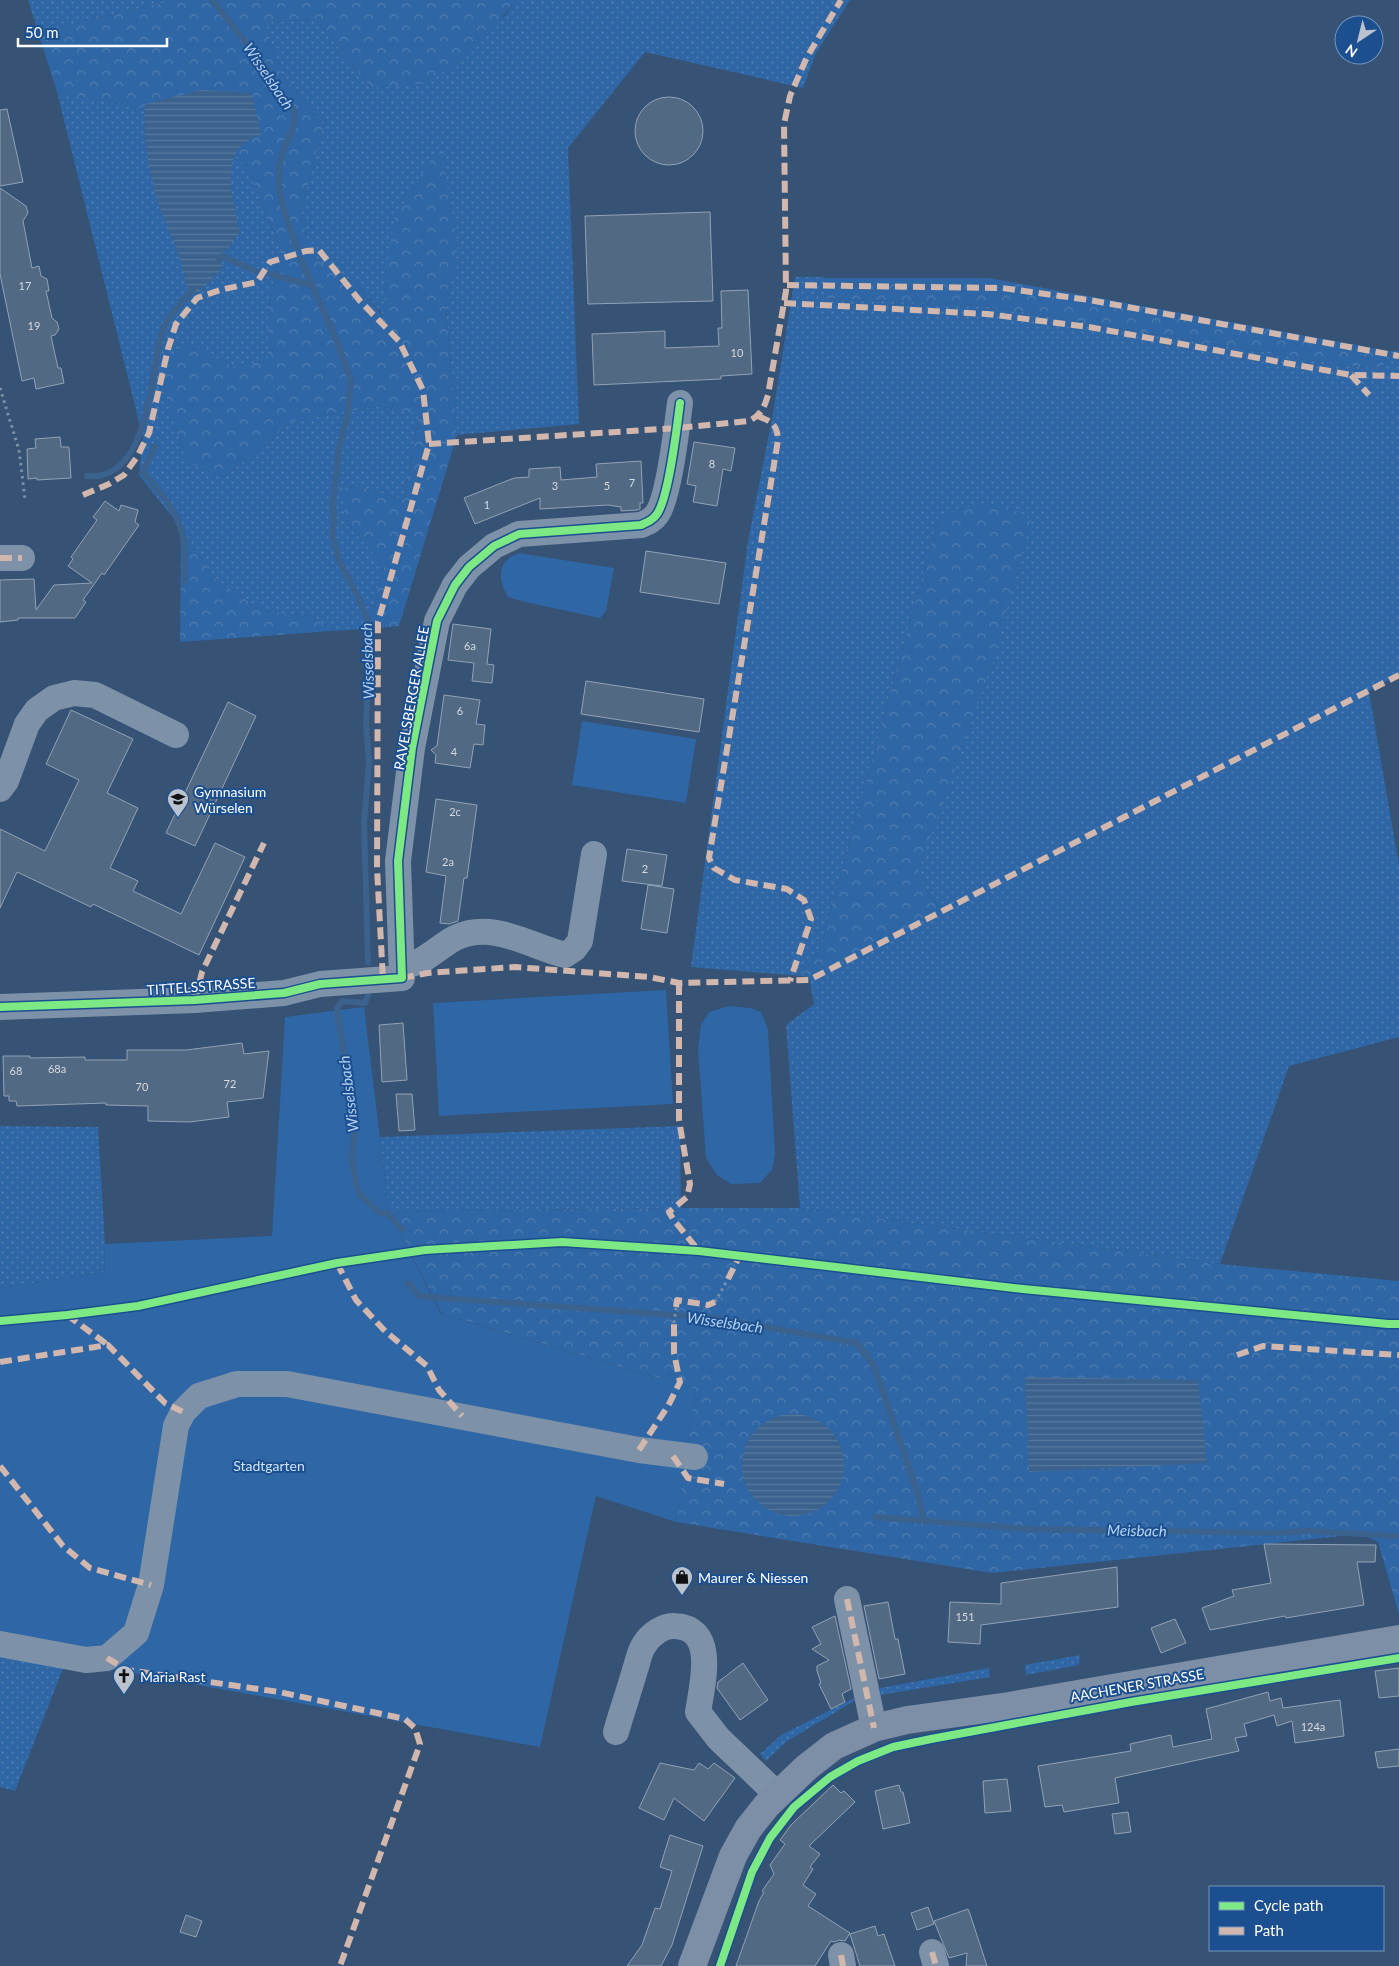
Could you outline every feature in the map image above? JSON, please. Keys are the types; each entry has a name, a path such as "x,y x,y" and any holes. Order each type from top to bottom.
{"main road":[{"name":"AACHENER STRASSE","path":"692,1966 733,1856 748,1829 778,1795 834,1746 874,1728 907,1720 1009,1706 1399,1639"}],"street":[{"name":"RAVELSBERGER ALLEE","path":"402,972 398,861 412,748 437,621 456,585 470,567 494,546 519,534 641,525 651,521 658,512 664,494 680,403"},
{"path":"0,789 6,781 27,724 37,710 54,698 74,693 95,695 176,735"},
{"name":"TITTELSSTRASSE","path":"0,1007 195,1000 284,993 320,984 402,972 420,962 437,948 457,938 479,931 494,932 565,955 574,949 580,941 594,854"},
{"path":"0,1644 86,1660 100,1659 107,1658 136,1633 151,1585 176,1426 183,1412 199,1396 237,1384 287,1384 639,1450 696,1458"},
{"path":"847,1599 874,1728"},
{"path":"616,1732 642,1646 657,1631 672,1626 684,1627 702,1643 705,1658 698,1712 719,1739 778,1795"}],"path":[{"path":"0,388 19,450 25,498"},
{"path":"715,1302 728,1279"},
{"path":"674,1322 676,1307"}],"green space":[{"path":"28,0 175,0 85,21 39,35"},
{"path":"175,0 515,0 498,23 460,60 433,78 421,83 403,86 371,88 316,20 265,22 282,75 324,125 301,210 310,256 357,285 383,316 387,265 395,216 440,146 458,245 446,309 457,435 399,626 368,629 384,566 348,523 339,488 361,487 404,500 419,414 378,406 292,421 223,477 188,463 169,409 165,370 188,342 231,366 268,361 268,313 280,247 247,167 193,111 149,110 57,92 39,35 85,21"},
{"path":"515,0 850,0 816,53 803,88 645,52 568,148 579,424 457,435 446,309 458,244 387,265 384,316 357,285 310,256 301,210 324,125 282,75 265,22 316,20 371,88 505,16"},
{"path":"57,92 149,110 193,111 247,167 280,247 268,313 269,361 231,366 188,343 169,409 188,463 223,477 292,421 378,406 419,413 404,500 361,487 340,488 348,523 384,566 368,629 332,631 311,616 264,611 215,579 181,528 139,475 143,438"},
{"path":"795,277 824,277 824,298 979,305 1348,366 1382,368 1390,351 1399,351 1399,675 1369,691 1399,866 1399,1037 1289,1066 1220,1264 800,1208 786,1025 814,1004 809,977 941,909 930,897 917,872 993,661 939,516 820,949 801,976 691,967 748,541 772,419"},
{"path":"824,278 989,278 1390,351 1382,368 1348,366 979,305 824,298"},
{"path":"981,503 1017,511 1031,520 993,661 918,872 930,897 941,909 809,977 801,976 820,949 939,516"},
{"path":"181,528 215,579 264,611 311,616 332,631 180,642"},
{"path":"519,553 614,568 606,611 600,618 508,597 502,584 501,572 506,561"},
{"path":"582,721 696,739 686,803 572,785"},
{"path":"666,990 673,1104 439,1116 433,1003"},
{"path":"729,1006 750,1008 761,1012 768,1029 775,1154 772,1170 760,1183 731,1184 717,1175 706,1158 698,1049 701,1025 709,1012"},
{"name":"Stadtgarten","path":"364,1007 389,1212 441,1314 696,1389 676,1522 596,1496 540,1747 66,1661 0,1653 0,1288 104,1272 105,1244 272,1236 285,1017"},
{"path":"0,1126 98,1127 105,1244 104,1272 0,1288"},
{"path":"680,1126 681,1208 389,1212 380,1137"},
{"path":"800,1208 1220,1264 1399,1281 1399,1614 1378,1542 1361,1534 992,1573 676,1522 696,1389 442,1314 389,1212"},
{"path":"0,1653 66,1661 15,1791 0,1787"},
{"path":"1080,1655 1079,1665 1026,1675 1025,1665"},
{"path":"989,1668 990,1677 880,1695 880,1688"},
{"path":"858,1696 859,1698 786,1742 766,1761 760,1754 781,1735"}],"shaded area":[{"path":"201,90 252,93 261,135 243,144 236,152 232,163 231,186 240,232 222,256 222,269 197,294 189,293 177,249 157,200 148,159 145,132 145,104"},
{"path":"1025,1377 1198,1380 1207,1463 1029,1472"},
{"path":"793,1414 813,1418 829,1429 840,1445 844,1465 840,1485 829,1501 813,1512 793,1516 773,1512 757,1501 746,1485 742,1465 746,1445 757,1429 773,1418"}],"building":[{"path":"662,97 676,97 688,102 698,112 703,124 703,138 698,150 688,160 676,165 662,165 650,160 640,150 635,138 635,124 640,112 650,102"},
{"path":"7,109 23,182 0,186 0,110"},
{"path":"0,188 26,206 28,213 23,221 32,268 39,266 41,276 47,279 49,291 46,291 52,318 57,322 59,329 55,335 51,336 58,368 61,368 64,383 36,389 34,378 22,381 0,274"},
{"path":"710,212 713,301 588,304 585,216"},
{"path":"748,290 752,374 721,376 721,379 594,385 592,334 665,331 665,348 719,346 718,328 722,328 721,291"},
{"path":"60,437 61,447 69,447 71,478 28,479 27,449 36,448 35,439"},
{"path":"694,442 735,448 731,471 723,469 717,506 693,502 696,486 687,484"},
{"path":"641,461 643,503 640,503 640,509 637,510 621,511 621,507 608,505 540,509 540,498 475,524 464,498 514,478 529,477 529,469 560,467 561,480 597,477 596,464"},
{"path":"105,501 119,511 121,505 138,510 135,522 139,525 104,575 102,573 83,600 86,602 75,618 18,618 18,620 0,622 0,580 34,579 36,610 54,585 92,583 68,566 73,559 71,557 97,520 93,517"},
{"path":"646,551 726,563 719,604 640,592"},
{"path":"453,624 491,629 487,664 494,665 492,683 472,681 474,663 448,660"},
{"path":"586,681 704,699 699,732 581,714"},
{"path":"444,695 480,700 476,724 485,725 483,745 474,744 470,768 435,763 436,755 431,750 437,746"},
{"path":"228,702 256,716 195,846 166,833"},
{"path":"71,710 133,739 107,793 138,808 110,868 138,881 133,891 181,914 215,843 245,857 199,955 93,904 91,907 17,872 0,908 0,829 45,851 79,780 46,764"},
{"path":"436,799 477,805 467,878 464,878 458,921 449,924 440,923 446,876 426,872"},
{"path":"627,849 667,855 662,886 622,881"},
{"path":"648,885 674,889 667,933 641,929"},
{"path":"403,1023 407,1080 382,1082 379,1025"},
{"path":"242,1043 244,1054 269,1051 263,1098 227,1102 229,1117 189,1122 148,1121 148,1106 106,1105 106,1103 17,1106 16,1101 9,1101 9,1096 4,1096 3,1056 30,1056 30,1058 85,1057 85,1060 127,1060 127,1050 186,1050"},
{"path":"396,1094 412,1094 415,1130 399,1131"},
{"path":"1264,1544 1376,1545 1375,1562 1357,1562 1364,1605 1286,1618 1285,1616 1210,1630 1202,1608 1234,1596 1232,1590 1271,1583"},
{"path":"1117,1567 1118,1607 981,1625 980,1644 948,1642 950,1602 1001,1604 1001,1583"},
{"path":"888,1602 895,1639 898,1639 905,1674 879,1679 864,1606"},
{"path":"835,1616 851,1689 842,1694 845,1702 831,1709 819,1684 821,1683 817,1671 817,1666 829,1660 812,1649 821,1644 812,1627"},
{"path":"1175,1619 1186,1643 1161,1653 1151,1628"},
{"path":"743,1663 768,1700 740,1720 717,1688 718,1682"},
{"path":"1399,1668 1399,1696 1379,1698 1375,1671"},
{"path":"1268,1692 1270,1701 1281,1698 1283,1708 1340,1700 1344,1736 1295,1743 1292,1721 1277,1726 1274,1715 1244,1724 1247,1736 1235,1738 1239,1751 1115,1778 1119,1803 1064,1812 1062,1805 1045,1807 1038,1766 1131,1751 1130,1744 1171,1735 1173,1747 1212,1739 1206,1709"},
{"path":"1399,1749 1399,1766 1378,1768 1375,1752"},
{"path":"660,1763 694,1770 699,1763 708,1769 714,1763 735,1778 704,1821 674,1798 664,1820 639,1808"},
{"path":"1007,1779 1011,1811 985,1813 983,1781"},
{"path":"833,1785 841,1793 844,1791 855,1802 809,1846 820,1854 810,1867 813,1869 803,1885 816,1894 808,1906 850,1933 845,1941 831,1941 815,1966 736,1966 764,1892 762,1891 774,1874 770,1865 785,1844 780,1840 791,1825"},
{"path":"899,1785 901,1792 903,1792 910,1823 883,1829 875,1791"},
{"path":"1128,1812 1131,1832 1115,1834 1112,1814"},
{"path":"670,1835 703,1846 672,1945 661,1966 627,1966 642,1945 655,1908 660,1909 672,1871 660,1867"},
{"path":"928,1907 934,1924 917,1930 911,1913"},
{"path":"968,1909 987,1966 966,1966 967,1953 949,1958 934,1921"},
{"path":"186,1915 202,1921 196,1937 180,1932"},
{"path":"875,1926 878,1936 884,1934 895,1966 860,1966 850,1934"}],"waterway":[{"name":"Wisselsbach","path":"212,0 267,69 266,75 271,85 293,109 293,126 279,166 279,190 297,248"},
{"path":"218,261 222,256 256,271"},
{"name":"Wisselsbach","path":"301,259 337,342 351,380 348,412 339,448 332,532 338,558 367,619 369,657 366,725 369,762 364,822 368,962"},
{"path":"270,274 311,285"},
{"path":"87,476 100,476 118,467 130,454 139,436 145,416 163,330 174,311 193,289"},
{"path":"155,446 143,472 169,504 182,532 185,547 185,582"},
{"name":"Wisselsbach","path":"368,995 365,1003 342,1001 337,1008 355,1128 352,1157 356,1185 360,1195 380,1213 388,1214 402,1229"},
{"name":"Wisselsbach","path":"408,1283 419,1296 714,1318 857,1343 874,1366 917,1491 923,1520"},
{"name":"Meisbach","path":"875,1517 1030,1529 1274,1533 1308,1531 1399,1536"}],"marked path":[{"path":"429,444 677,428 749,421 759,414 768,395 786,291 784,124 790,96 807,57 841,0"},
{"path":"83,495 109,484 124,475 137,457 149,433 168,349 176,324 197,298 220,290 257,282 270,262 306,251 319,250 360,301 399,341 423,390 429,444 378,622 377,868 383,980"},
{"path":"787,285 1002,288 1089,300 1399,356"},
{"path":"784,303 987,314 1089,327 1351,375 1399,376"},
{"path":"1351,375 1369,395"},
{"path":"758,416 773,424 778,440 709,858 714,868 735,880 787,889 804,900 811,919 790,981"},
{"path":"0,558 22,558"},
{"path":"402,978 428,973 515,967 649,977 679,983 809,980 1399,675"},
{"path":"195,1000 202,972 264,843"},
{"path":"679,983 679,1120 690,1184 687,1197 669,1212 699,1251"},
{"path":"728,1279 740,1255"},
{"path":"337,1263 356,1300 385,1331 427,1366 439,1390 462,1416"},
{"path":"676,1307 677,1300 708,1305 715,1302"},
{"path":"67,1315 108,1345"},
{"path":"639,1450 668,1406 680,1382 674,1353 674,1323"},
{"path":"0,1362 108,1345 165,1403 183,1412"},
{"path":"1237,1355 1263,1346 1399,1355"},
{"path":"673,1456 688,1478 724,1484"},
{"path":"0,1466 63,1546 90,1568 151,1585"},
{"path":"847,1599 874,1728"},
{"path":"107,1658 127,1670 279,1692 405,1719 415,1728 420,1744 340,1966"},
{"path":"932,1952 936,1966"},
{"path":"841,1955 843,1966"}],"cycle path":[{"path":"0,1007 195,1000 284,993 320,984 402,978 398,861 412,748 437,621 455,585 469,567 494,546 519,534 641,525 654,518 661,505 669,477 680,403"},
{"path":"0,1321 138,1306 337,1263 425,1250 562,1242 699,1251 1023,1289 1399,1324"},
{"path":"720,1966 752,1872 770,1838 794,1807 830,1777 858,1761 893,1747 931,1739 1131,1702 1399,1658"}],"place":[{"name":"Gymnasium Würselen","path":"178,818"},
{"name":"Maurer & Niessen","path":"682,1596"},
{"name":"Maria Rast","path":"124,1695"}]}
